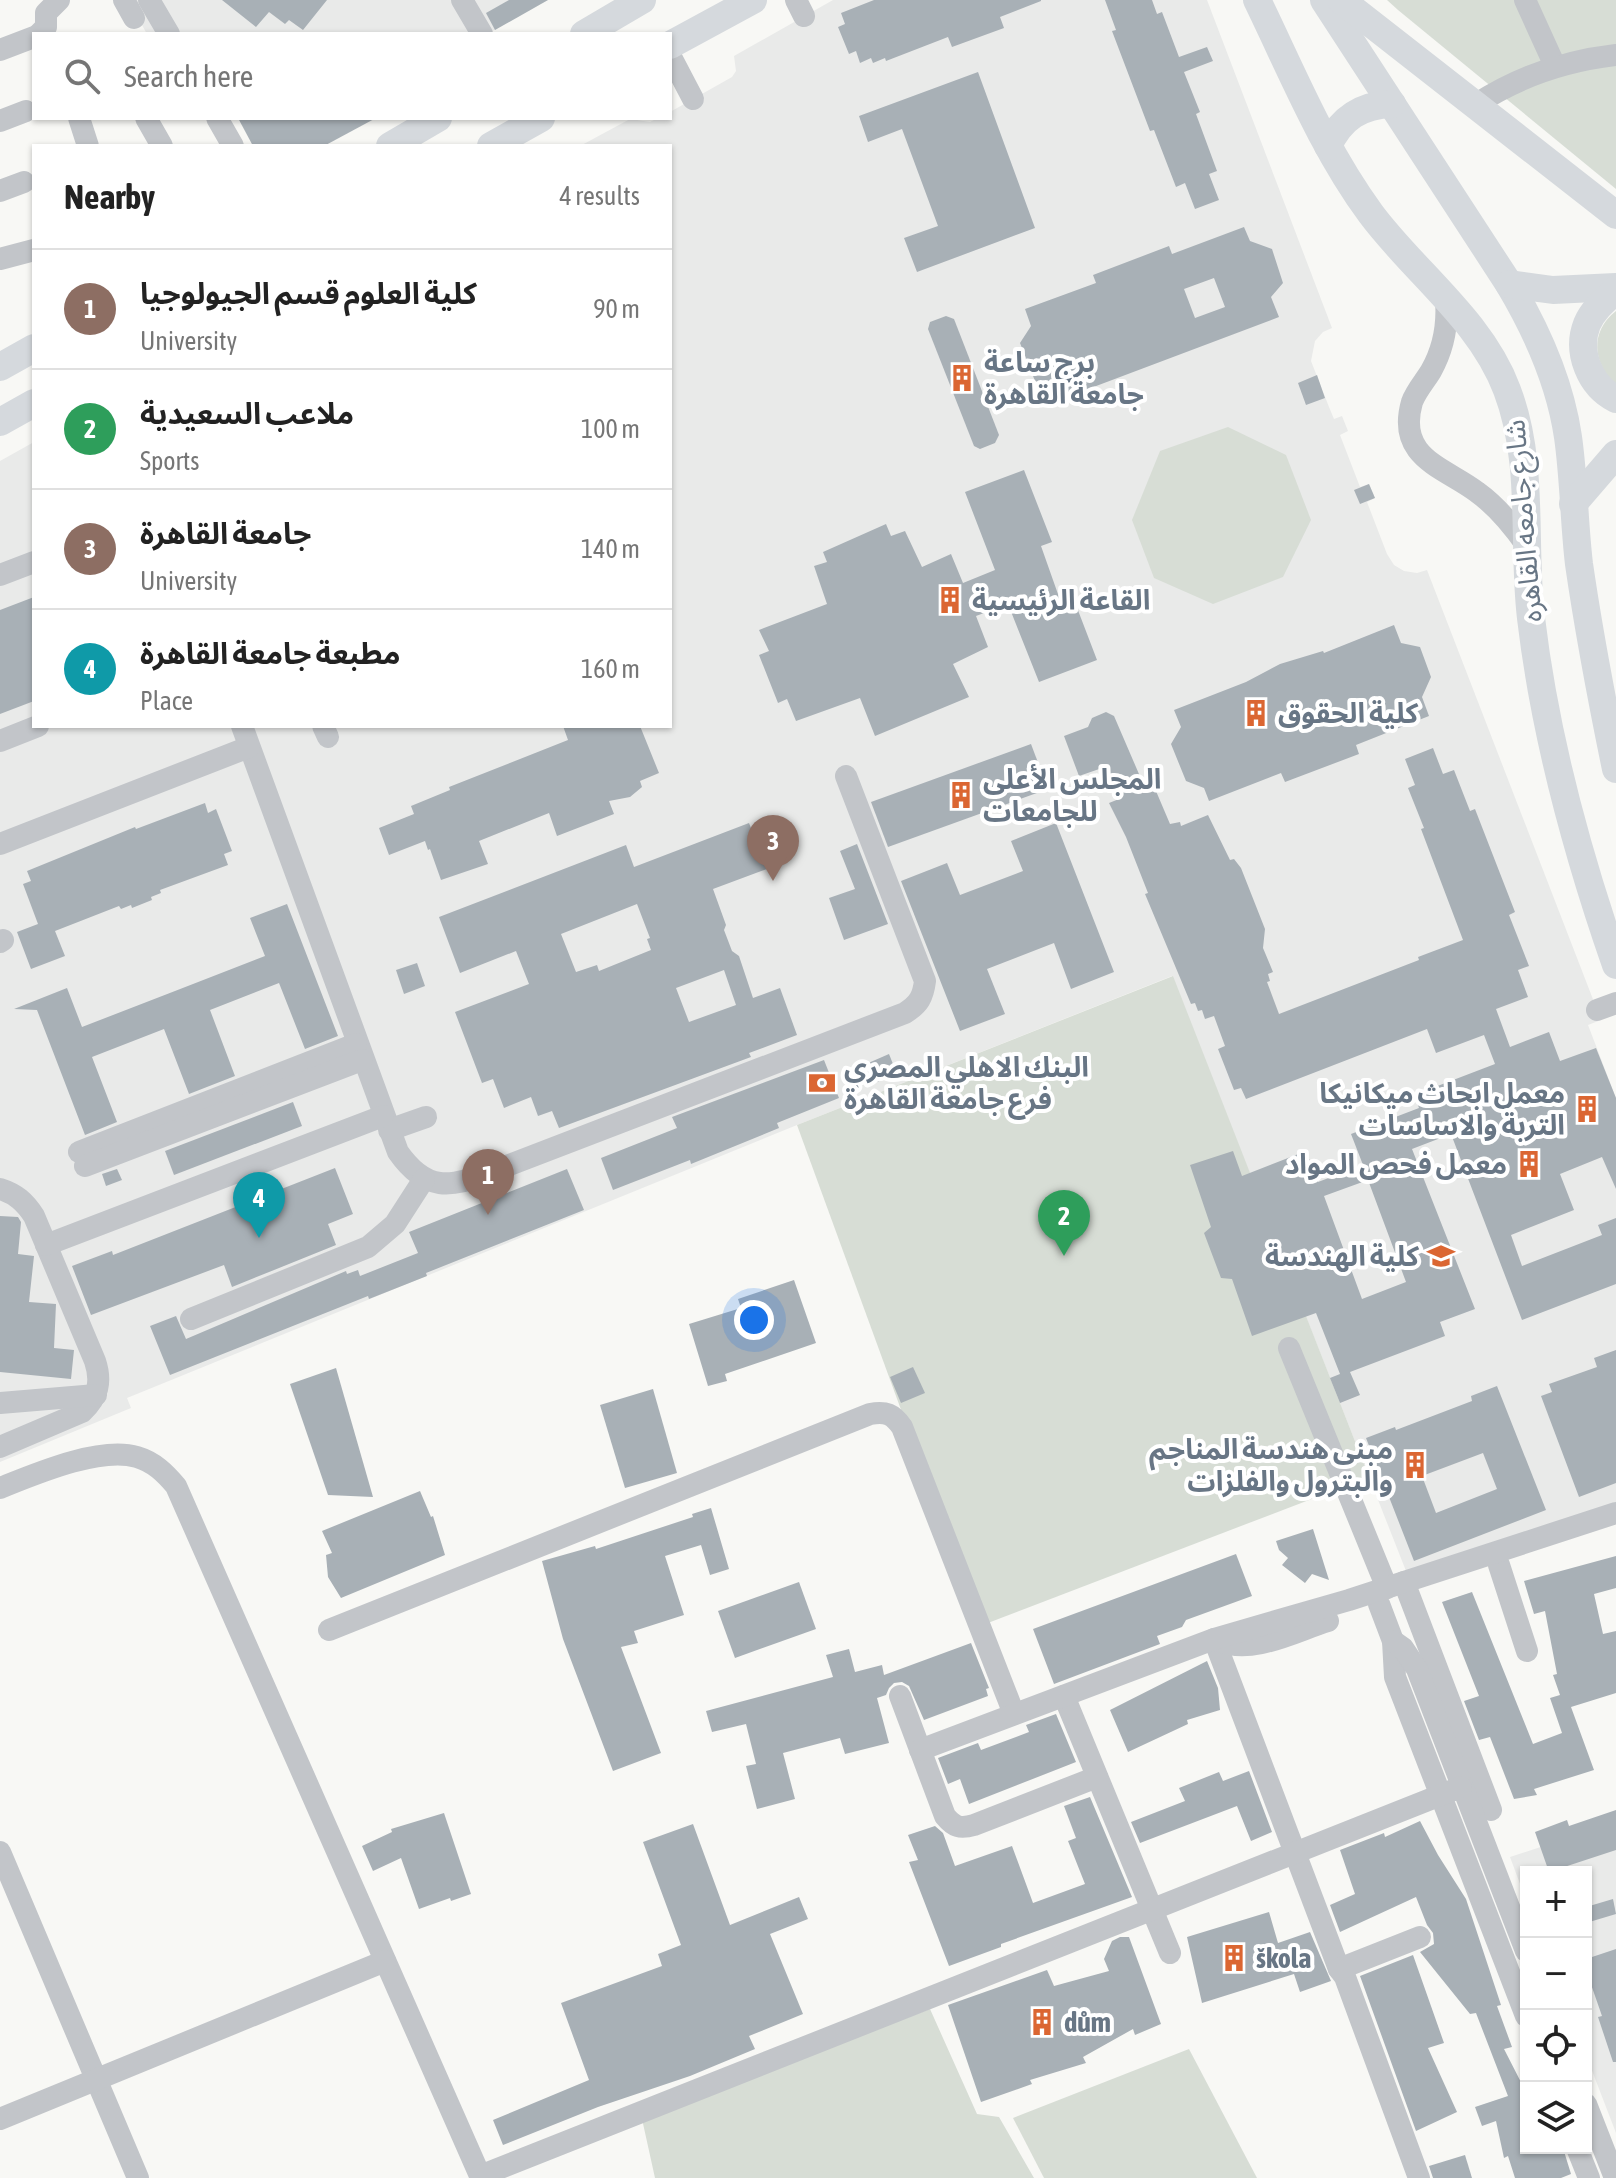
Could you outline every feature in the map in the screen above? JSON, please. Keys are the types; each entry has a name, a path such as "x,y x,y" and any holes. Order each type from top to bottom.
{"main road":[{"path":"587,32 642,0"},
{"path":"672,44 753,0"},
{"name":"شارع جامعه القاهره","path":"1257,0 1328,146 1377,222 1469,324 1507,389 1521,443 1530,605 1548,722 1581,855 1616,965"},
{"name":"شارع جامعه القاهره","path":"1324,0 1509,284 1534,329 1559,392 1568,437 1580,566 1608,688 1616,769"},
{"path":"1341,0 1616,215"},
{"path":"1328,146 1334,133 1353,114 1378,104 1392,104"},
{"path":"393,144 435,120"},
{"path":"495,144 537,120"},
{"path":"1509,284 1553,290 1616,289"},
{"path":"1616,289 1598,306 1587,324 1583,344 1586,365 1596,383 1616,399"},
{"path":"0,367 32,349"},
{"path":"0,422 32,404"},
{"path":"1573,504 1616,454"}],"street":[{"path":"43,32 46,13 59,0"},
{"path":"149,0 168,32"},
{"path":"462,0 481,32"},
{"path":"1525,0 1555,66"},
{"path":"0,50 32,37"},
{"path":"1475,105 1525,77 1555,66 1616,55"},
{"path":"672,59 693,99"},
{"path":"80,120 87,144"},
{"path":"147,120 161,144"},
{"path":"218,120 232,144"},
{"path":"0,191 24,182"},
{"path":"0,259 32,251"},
{"path":"1446,300 1446,336 1432,370 1413,398 1410,412 1413,439 1418,450 1435,468 1472,489 1506,518 1527,546"},
{"path":"0,575 32,563"},
{"path":"0,741 33,728"},
{"path":"0,844 246,736 398,1152 408,1167 424,1179 442,1185 461,1184 905,1013 916,1006 924,994 925,981 846,776"},
{"path":"82,1159 359,1052"},
{"path":"46,1245 386,1123 426,1117"},
{"path":"191,1319 368,1247 395,1224 424,1179"},
{"path":"0,1189 13,1193 26,1203 95,1361 99,1383 96,1395 82,1412 0,1447"},
{"path":"1289,1348 1491,1810"},
{"path":"0,1403 96,1395"},
{"path":"329,1630 883,1411 895,1416 902,1427 1014,1714"},
{"path":"0,1488 51,1470 112,1455 137,1456 159,1467 176,1486 480,2177 1451,1791"},
{"path":"1394,1592 1616,1513"},
{"path":"920,1750 1214,1639 1499,1565 1616,1527"},
{"path":"1499,1565 1527,1651"},
{"path":"1394,1592 1395,1677 1520,1938"},
{"path":"1214,1639 1419,2178"},
{"path":"900,1696 945,1816 952,1825 963,1829 1097,1777"},
{"path":"1064,1696 1170,1953"},
{"path":"1451,1791 1524,2010"},
{"path":"0,1852 138,2178"},
{"path":"1339,1969 1420,1937"},
{"path":"0,2119 385,1961"},
{"path":"1592,2119 1615,2178"},
{"path":"1579,2154 1589,2178"}],"shaded area":[{"path":"128,0 548,0 491,32 146,32"},
{"path":"833,0 1207,0 1332,328 1315,341 1311,361 1334,419 1342,416 1348,431 1340,435 1360,487 1369,484 1375,498 1367,502 1387,554 1394,565 1404,571 1417,573 1427,570 1601,1020 1588,1025 1616,1098 1616,1504 1406,1571 1172,976 127,1398 131,1408 0,1462 0,461 32,443 32,728 672,728 672,144 584,144 628,120 672,120 672,111 732,77 736,71 734,56"},
{"path":"1387,0 1616,0 1616,189 1398,10"},
{"path":"1616,311 1616,385 1602,368 1597,348 1601,328"},
{"path":"1228,427 1286,455 1311,520 1283,577 1213,604 1154,578 1132,520 1160,451"},
{"path":"1173,976 1369,1477 980,1626 797,1125"},
{"path":"1616,1822 1616,2133 1592,2071 1592,1866 1520,1866 1520,1884 1510,1857"},
{"path":"930,2009 977,2114 999,2117 1034,2178 655,2178 642,2119"},
{"path":"1189,2049 1257,2178 1044,2178 1013,2118"}],"building":[{"path":"222,0 327,0 303,30 289,20 285,24 269,12 256,27"},
{"path":"509,0 548,0 495,30 486,13"},
{"path":"874,0 1041,1 1000,17 1004,28 952,47 948,37 886,61 885,58 873,63 871,58 860,63 856,51 849,54 838,27 845,24 841,13"},
{"path":"1105,0 1152,0 1157,14 1162,12 1179,57 1207,47 1213,61 1184,72 1200,112 1196,114 1217,171 1209,174 1219,200 1195,209 1185,183 1176,187 1154,130 1150,131 1112,31 1116,30"},
{"path":"978,72 1035,228 917,272 904,238 938,226 902,129 868,142 859,116"},
{"path":"239,120 372,120 328,144 252,144"},
{"path":"1244,227 1250,241 1272,249 1283,283 1271,297 1279,317 1059,400 1055,389 1035,381 1020,343 1031,326 1025,309 1096,283 1093,275 1169,246 1172,254","holes":["1214,278 1225,307 1195,318 1184,289"]},
{"path":"946,316 954,319 999,435 995,443 980,449 974,446 928,329 930,322"},
{"path":"1317,375 1325,398 1306,405 1298,383"},
{"name":"القاعة الرئيسية","path":"1024,470 1052,542 1041,546 1059,597 1071,592 1097,660 1039,682 1008,604 976,616 988,647 953,664 969,697 875,736 860,698 796,721 787,699 778,703 759,655 769,651 759,630 827,604 814,566 827,562 823,552 886,524 891,536 905,531 922,567 951,554 963,583 995,570 965,492"},
{"path":"1369,484 1375,498 1360,504 1354,490"},
{"path":"32,598 32,702 0,714 0,610"},
{"name":"كلية الحقوق","path":"1394,625 1401,643 1420,647 1431,677 1422,697 1429,716 1356,745 1359,754 1285,782 1281,773 1209,801 1204,788 1186,781 1171,744 1181,727 1174,710 1246,682 1280,664 1324,653"},
{"path":"1106,712 1114,716 1145,788 1153,784 1170,824 1180,822 1181,826 1208,815 1230,860 1234,859 1241,868 1265,929 1263,948 1273,972 1268,974 1270,981 1267,982 1279,1014 1463,940 1421,829 1424,828 1408,788 1415,785 1405,759 1433,748 1443,774 1454,770 1470,811 1475,809 1515,912 1509,915 1529,966 1518,970 1528,997 1496,1009 1510,1047 1549,1032 1560,1061 1596,1048 1616,1098 1616,1189 1602,1157 1560,1174 1574,1210 1511,1235 1522,1266 1602,1235 1598,1225 1616,1218 1616,1284 1522,1320 1451,1134 1412,1149 1475,1309 1440,1322 1445,1336 1350,1372 1360,1395 1340,1403 1330,1378 1340,1374 1316,1313 1252,1336 1232,1279 1221,1278 1204,1233 1211,1227 1190,1165 1233,1151 1242,1176 1306,1151 1318,1182 1363,1165 1351,1134 1419,1108 1414,1095 1495,1064 1484,1035 1436,1053 1427,1029 1246,1099 1241,1088 1234,1090 1218,1049 1225,1046 1214,1016 1205,1019 1202,1010 1198,1011 1195,1003 1191,1004 1145,894 1148,893 1126,837 1109,803 1119,799 1105,767 1079,776 1064,736 1088,727 1092,718","holes":["1368,1180 1406,1282 1362,1299 1324,1196"]},
{"path":"564,728 641,728 659,773 640,781 642,787 630,797 609,801 614,814 557,836 549,813 479,841 488,864 441,880 425,841 389,855 379,828 414,814 411,806 450,790 449,787 568,740"},
{"name":"المجلس الأعلى للجامعات","path":"1031,744 1048,789 888,847 871,802"},
{"path":"205,803 208,813 216,809 232,851 224,854 228,865 160,890 161,893 151,897 152,900 132,908 131,905 121,909 119,906 55,931 65,956 31,969 17,932 38,924 23,884 31,881 27,871 135,827"},
{"path":"749,823 767,869 713,889 726,925 724,930 732,951 739,956 753,998 780,988 797,1035 749,1053 751,1057 559,1128 552,1111 538,1116 531,1097 504,1108 493,1079 482,1083 455,1012 529,984 516,951 460,973 439,917 626,845 634,867","holes":["637,904 650,938 647,939 651,950 599,971 597,965 576,972 561,934","724,970 736,1005 689,1022 676,988"]},
{"path":"1056,823 1114,972 1071,989 1054,943 987,969 1005,1014 960,1031 901,881 947,863 960,895 1023,871 1011,841"},
{"path":"857,844 888,924 844,940 829,898 855,889 840,851"},
{"path":"287,904 338,1036 305,1049 279,983 210,1010 235,1076 189,1094 164,1029 92,1057 117,1122 85,1135 37,1010 14,1009 67,988 82,1027 265,956 250,918"},
{"path":"417,963 425,986 404,994 396,970"},
{"path":"889,1054 897,1074 874,1083 866,1064"},
{"path":"824,1060 839,1098 777,1123 779,1128 691,1164 690,1160 613,1190 601,1158 677,1128 672,1117"},
{"path":"293,1102 302,1126 174,1175 165,1151"},
{"path":"335,1168 353,1214 328,1224 336,1245 232,1287 224,1265 91,1315 72,1266 112,1251 113,1255"},
{"path":"117,1169 122,1180 106,1186 102,1174"},
{"path":"567,1169 584,1210 426,1273 427,1276 369,1299 368,1296 170,1375 150,1326 176,1316 186,1339 346,1271 347,1274 358,1270 360,1276 418,1253 409,1232"},
{"path":"0,1216 18,1217 21,1222 18,1254 34,1256 29,1302 56,1304 54,1348 74,1350 71,1379 0,1372"},
{"path":"794,1280 816,1343 725,1374 727,1381 708,1386 689,1324 741,1308 738,1299"},
{"path":"1616,1350 1616,1483 1579,1497 1541,1396 1552,1392 1549,1384 1597,1367 1594,1358"},
{"path":"913,1367 925,1393 901,1403 890,1377"},
{"path":"336,1368 373,1497 328,1495 290,1384"},
{"name":"مبنى هندسة المناجم والبترول والفلزات","path":"1497,1386 1546,1510 1414,1561 1366,1438 1472,1401 1471,1396","holes":["1483,1453 1497,1489 1436,1513 1422,1476"]},
{"path":"653,1389 677,1473 625,1488 600,1405"},
{"path":"420,1491 433,1516 445,1555 341,1598 328,1577 326,1555 332,1553 322,1531"},
{"path":"711,1508 729,1569 710,1575 701,1545 665,1556 684,1615 634,1631 638,1643 621,1647 661,1753 613,1771 563,1639 542,1561 595,1546 596,1549 693,1517 692,1514"},
{"path":"1313,1529 1329,1580 1312,1574 1305,1583 1282,1565 1288,1558 1279,1550 1276,1541"},
{"path":"1236,1554 1252,1596 1186,1620 1182,1627 1157,1636 1160,1644 1054,1684 1033,1629"},
{"path":"1616,1556 1616,1588 1594,1594 1603,1634 1616,1631 1616,1693 1571,1707 1594,1770 1534,1789 1537,1795 1514,1799 1490,1737 1479,1740 1464,1701 1479,1696 1442,1602 1472,1592 1533,1744 1562,1733 1550,1698 1560,1695 1553,1675 1557,1674 1545,1611 1534,1614 1524,1581"},
{"path":"799,1582 816,1629 735,1658 718,1611"},
{"path":"971,1643 989,1688 986,1689 988,1696 924,1720 909,1686 902,1682 894,1683 886,1695 877,1698 889,1743 845,1754 840,1738 783,1753 795,1799 757,1809 746,1766 756,1764 746,1724 712,1732 706,1711 833,1677 826,1655 849,1649 855,1672 882,1665 884,1675"},
{"path":"1207,1661 1218,1688 1220,1710 1187,1720 1188,1724 1128,1752 1110,1710"},
{"path":"1056,1714 1076,1762 969,1804 960,1779 948,1784 938,1758 978,1743 981,1750 1029,1732 1026,1725"},
{"path":"1249,1771 1272,1832 1251,1841 1237,1806 1140,1843 1131,1822 1185,1801 1179,1788 1219,1772 1223,1781"},
{"path":"1090,1797 1132,1897 949,1966 909,1862 918,1860 908,1835 935,1826 943,1833 955,1866 1012,1846 1033,1903 1085,1884 1068,1841 1076,1838 1064,1806"},
{"path":"1616,1810 1616,1850 1567,1866 1547,1866 1535,1832 1567,1820 1569,1826"},
{"path":"444,1813 471,1894 419,1909 401,1858 373,1871 362,1846 392,1832 391,1829"},
{"path":"1420,1821 1466,1899 1512,2047 1504,2049 1520,2080 1520,2154 1565,2154 1571,2174 1561,2178 1515,2178 1508,2156 1504,2158 1496,2121 1482,2126 1475,2107 1508,2096 1476,2013 1470,2014 1420,1952 1434,1944 1433,1933 1416,1897 1340,1932 1330,1905 1355,1894 1340,1850 1384,1833 1385,1837"},
{"path":"693,1824 730,1925 799,1897 808,1919 770,1934 803,2014 749,2036 755,2049 503,2145 493,2120 589,2080 561,2003 662,1966 658,1954 681,1945 643,1842"},
{"path":"1613,1899 1616,1914 1592,1921 1592,1905"},
{"name":"škola","path":"1269,1912 1278,1943 1310,1932 1331,1981 1300,1992 1294,1974 1202,2003 1187,1937"},
{"path":"1129,1937 1161,2024 1135,2035 1133,2029 1083,2057 1086,2063 1030,2080 1032,2084 981,2102 948,2005 1047,1970 1054,1986 1109,1971 1104,1959 1112,1941"},
{"path":"1616,1949 1616,2062 1613,2062 1598,2017 1602,2016 1592,1987 1592,1957"},
{"path":"1413,1955 1444,2043 1428,2048 1457,2112 1416,2131 1360,1976"},
{"path":"1465,2155 1472,2178 1433,2178 1429,2166"}],"place":[{"name":"برج ساعة جامعة القاهرة","path":"962,378"},
{"name":"القاعة الرئيسية","path":"950,600"},
{"name":"كلية الحقوق","path":"1256,713"},
{"name":"المجلس الأعلى للجامعات","path":"961,795"},
{"name":"جامعة القاهرة","path":"773,881"},
{"name":"البنك الاهلي المصري فرع جامعة القاهرة","path":"822,1083"},
{"name":"معمل ابحاث ميكانيكا التربة والاساسات","path":"1587,1109"},
{"name":"معمل فحص المواد","path":"1529,1164"},
{"name":"كلية العلوم قسم الجيولوجيا","path":"488,1215"},
{"name":"مطبعة جامعة القاهرة","path":"259,1238"},
{"name":"ملاعب السعيدية","path":"1064,1256"},
{"name":"كلية الهندسة","path":"1441,1256"},
{"name":"مبنى هندسة المناجم والبترول والفلزات","path":"1415,1465"},
{"name":"škola","path":"1234,1958"},
{"name":"dům","path":"1042,2022"}]}
